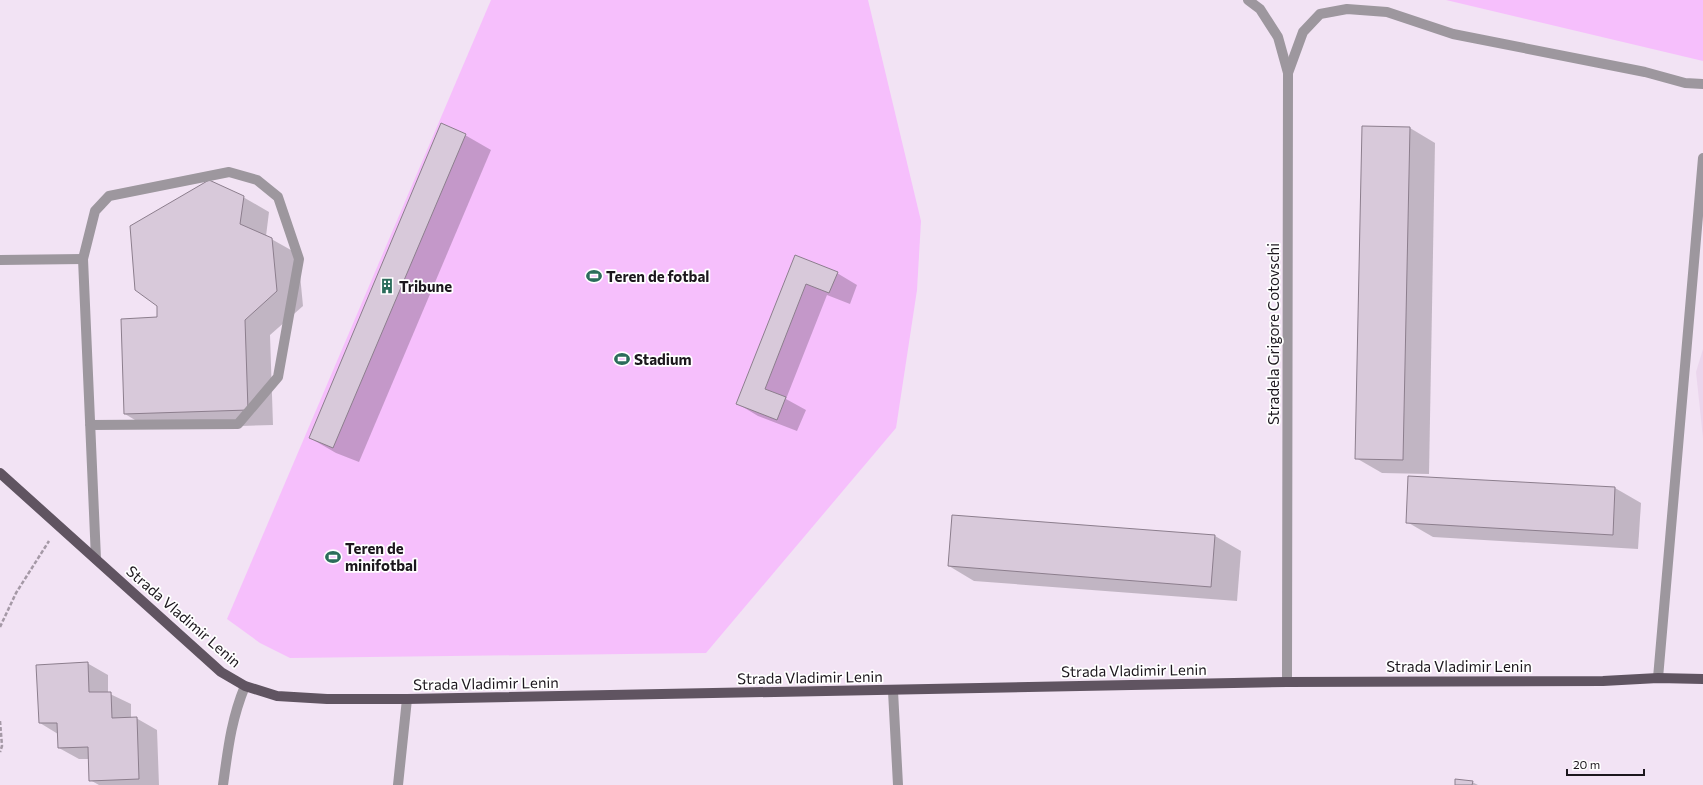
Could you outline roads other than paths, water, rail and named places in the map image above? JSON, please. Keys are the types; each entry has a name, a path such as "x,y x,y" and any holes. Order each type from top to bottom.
{"main road":[{"name":"Strada Vladimir Lenin","path":"0,473 221,672 245,686 277,696 327,699 406,699 893,691 1287,682 1602,681 1658,678 1703,679"}],"street":[{"name":"Stradela Grigore Cotovschi","path":"1248,0 1260,9 1278,36 1288,73 1287,682"},
{"path":"1288,73 1303,32 1320,14 1347,9 1387,12 1453,34 1645,72 1685,83 1703,84"},
{"path":"1658,678 1703,158"},
{"path":"90,425 238,424 278,377 299,259 278,197 257,180 229,172 109,196 95,211 83,259 90,425 96,559"},
{"path":"0,260 83,259"},
{"path":"223,785 231,728 236,707 245,686"},
{"path":"893,691 898,785"},
{"path":"398,785 406,699"}],"place":[{"name":"Teren de fotbal","path":"594,276"},
{"name":"Tribune","path":"387,286"},
{"name":"Stadium","path":"622,359"},
{"name":"Teren de minifotbal","path":"333,557"}]}
